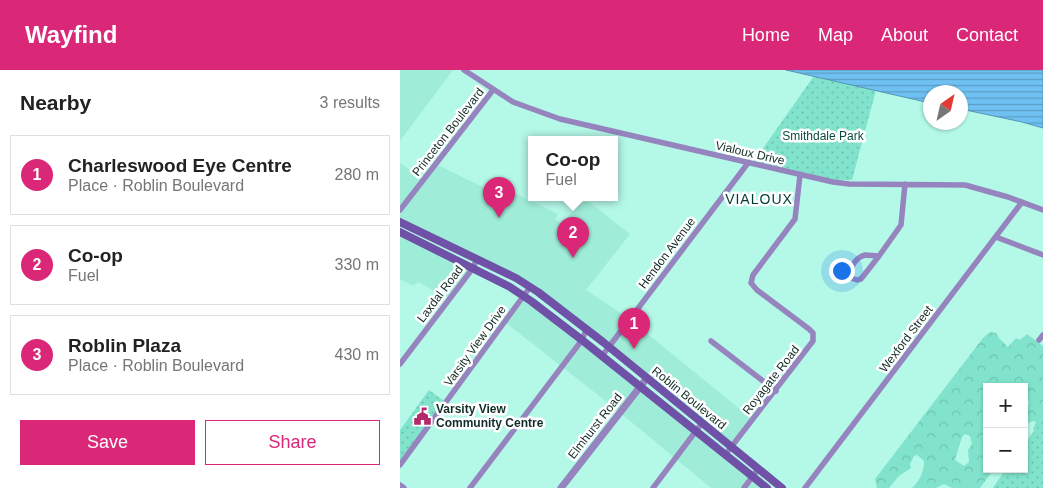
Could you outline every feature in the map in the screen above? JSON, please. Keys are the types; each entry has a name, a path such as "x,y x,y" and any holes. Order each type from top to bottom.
{"main road":[{"name":"Roblin Boulevard","path":"400,222 530,287 608,346 782,488"},
{"name":"Roblin Boulevard","path":"400,232 524,296 767,488"}],"street":[{"name":"Vialoux Drive","path":"464,70 515,103 560,119 841,183 965,185 1043,210"},
{"name":"Princeton Boulevard","path":"400,210 493,90"},
{"name":"Hendon Avenue","path":"602,356 748,163"},
{"name":"Royagate Road","path":"725,455 811,345 814,337 809,329 757,290 751,283 753,275 795,219 800,175"},
{"path":"879,256 861,256 851,269 851,278 861,279 879,256 901,225 905,184"},
{"name":"Wexford Street","path":"805,488 1022,202"},
{"path":"996,237 1043,256"},
{"name":"Laxdal Road","path":"400,364 477,260"},
{"name":"Varsity View Drive","path":"400,465 530,287"},
{"path":"470,488 582,340 586,330"},
{"path":"711,341 776,390"},
{"name":"Elmhurst Road","path":"561,488 646,378"},
{"path":"654,488 702,424"},
{"path":"744,488 758,469"},
{"path":"400,485 404,488"}],"shaded area":[{"path":"400,70 453,70 400,141"},
{"path":"400,163 423,179 400,208"},
{"path":"438,165 507,199 512,192 558,214 555,220 562,224 580,202 589,202 630,234 586,290 628,318 752,419 731,445 539,291 400,219 400,213"},
{"path":"400,235 472,270 450,299 418,282 413,286 400,279"},
{"path":"524,298 764,488 711,488 612,406 506,323"}],"green space":[{"name":"Smithdale Park","path":"814,76 876,90 852,180 835,180 754,161"},
{"path":"990,332 996,333 1008,347 1016,338 1020,340 1027,334 1043,346 1043,488 993,488 1003,473 1028,473 1028,439 1034,431 1036,422 1028,423 1028,383 983,383 983,473 991,473 980,488 952,488 944,484 936,488 912,488 919,479 923,469 924,461 917,455 914,456 910,464 911,468 899,476 889,488 877,488 875,479 983,338","holes":["965,434 970,436 972,444 968,450 969,462 964,466 955,460 962,437"]},
{"name":"Varsity View Community Centre","path":"429,390 444,401 400,463 400,430"},
{"path":"1043,419 1043,488 993,488 1003,473 1028,473 1028,440"}],"water":[{"path":"786,70 1043,70 1043,128 968,110 968,85 923,85 923,101"}],"place":[{"name":"Roblin Plaza","path":"499,218"},
{"name":"Co-op","path":"573,258"},
{"name":"Charleswood Eye Centre","path":"634,349"},
{"name":"Varsity View Community Centre","path":"422,416"}],"district":[{"name":"VIALOUX","path":"759,199"}]}
